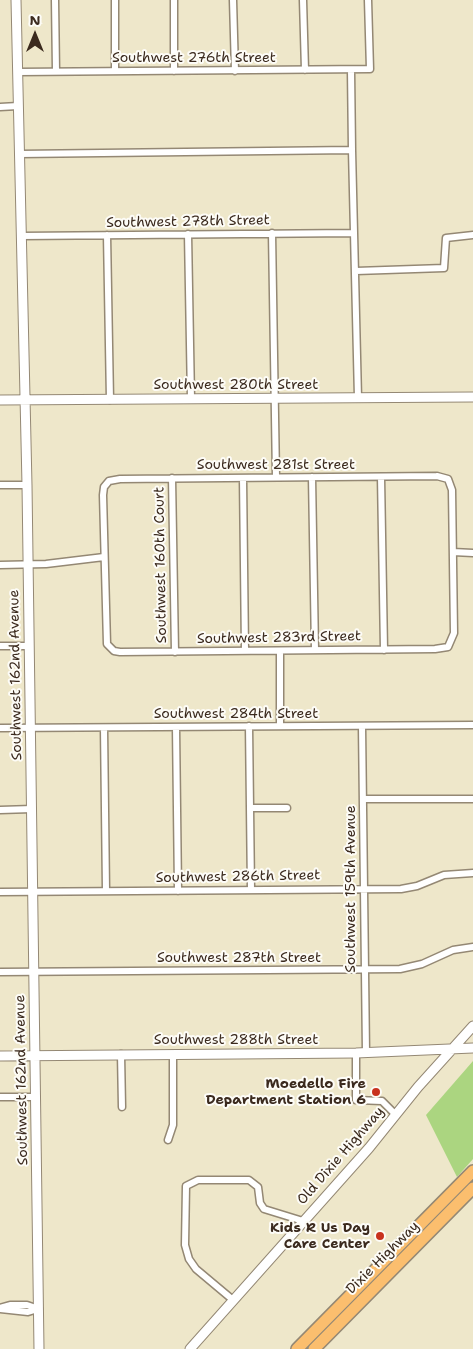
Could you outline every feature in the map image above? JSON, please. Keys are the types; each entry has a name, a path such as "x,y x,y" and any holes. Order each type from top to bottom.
{"highway":[{"name":"Dixie Highway","path":"297,1349 473,1171"},
{"name":"Dixie Highway","path":"314,1349 473,1188"},
{"path":"399,1264 398,1257 429,1224 442,1204"},
{"path":"338,1325 350,1307 379,1276 381,1265"}],"street":[{"name":"Southwest 162nd Avenue","path":"16,0 27,485 39,1349"},
{"path":"55,0 56,71"},
{"path":"115,0 115,71"},
{"path":"174,0 174,70"},
{"path":"234,0 235,71"},
{"path":"303,0 305,70"},
{"name":"Southwest 276th Street","path":"18,72 370,69 368,0"},
{"path":"351,70 358,398"},
{"path":"0,107 18,106"},
{"path":"19,154 352,150"},
{"path":"272,233 276,477"},
{"name":"Southwest 278th Street","path":"21,236 354,233"},
{"path":"188,234 191,399"},
{"path":"107,235 110,400"},
{"path":"356,271 444,268 446,238 473,235"},
{"name":"Southwest 280th Street","path":"0,400 473,397"},
{"name":"Southwest 281st Street","path":"104,557 103,491 106,483 115,479 172,478 437,476 448,479 452,490 453,552"},
{"path":"312,477 315,650"},
{"path":"381,477 384,650"},
{"name":"Southwest 160th Court","path":"172,478 175,652"},
{"path":"243,478 245,651"},
{"path":"0,485 27,485"},
{"path":"453,552 473,553"},
{"name":"Southwest 283rd Street","path":"104,557 105,636 108,647 120,652 384,650 440,649 450,644 454,632 453,552"},
{"path":"0,565 104,557"},
{"path":"0,646 29,646"},
{"path":"280,651 280,726"},
{"name":"Southwest 284th Street","path":"0,728 473,725"},
{"path":"249,726 251,890"},
{"name":"Southwest 159th Avenue","path":"362,726 364,969 361,1053 356,1100 382,1101 396,1114"},
{"path":"176,727 178,891"},
{"path":"104,728 106,891"},
{"path":"363,800 473,799"},
{"path":"250,808 287,808"},
{"path":"0,810 32,810"},
{"name":"Southwest 286th Street","path":"0,892 409,888 444,875 473,873"},
{"name":"Southwest 287th Street","path":"0,972 407,968 422,964 453,950 473,947"},
{"name":"Old Dixie Highway","path":"190,1349 473,1026"},
{"name":"Southwest 288th Street","path":"0,1056 361,1053 473,1048"},
{"path":"419,1050 432,1057 434,1069"},
{"path":"121,1054 122,1107"},
{"path":"168,1140 173,1125 173,1054"},
{"path":"0,1097 36,1096"},
{"path":"233,1300 196,1269 189,1259 185,1245 184,1193 189,1182 203,1180 250,1180 258,1188 260,1203 264,1209 303,1221"},
{"path":"0,1309 28,1312 39,1309"}],"green space":[{"path":"473,1061 473,1159 457,1177 426,1115"}],"place":[{"name":"Moedello Fire Department Station 6","path":"376,1092"},
{"name":"Kids R Us Day Care Center","path":"380,1236"}]}
